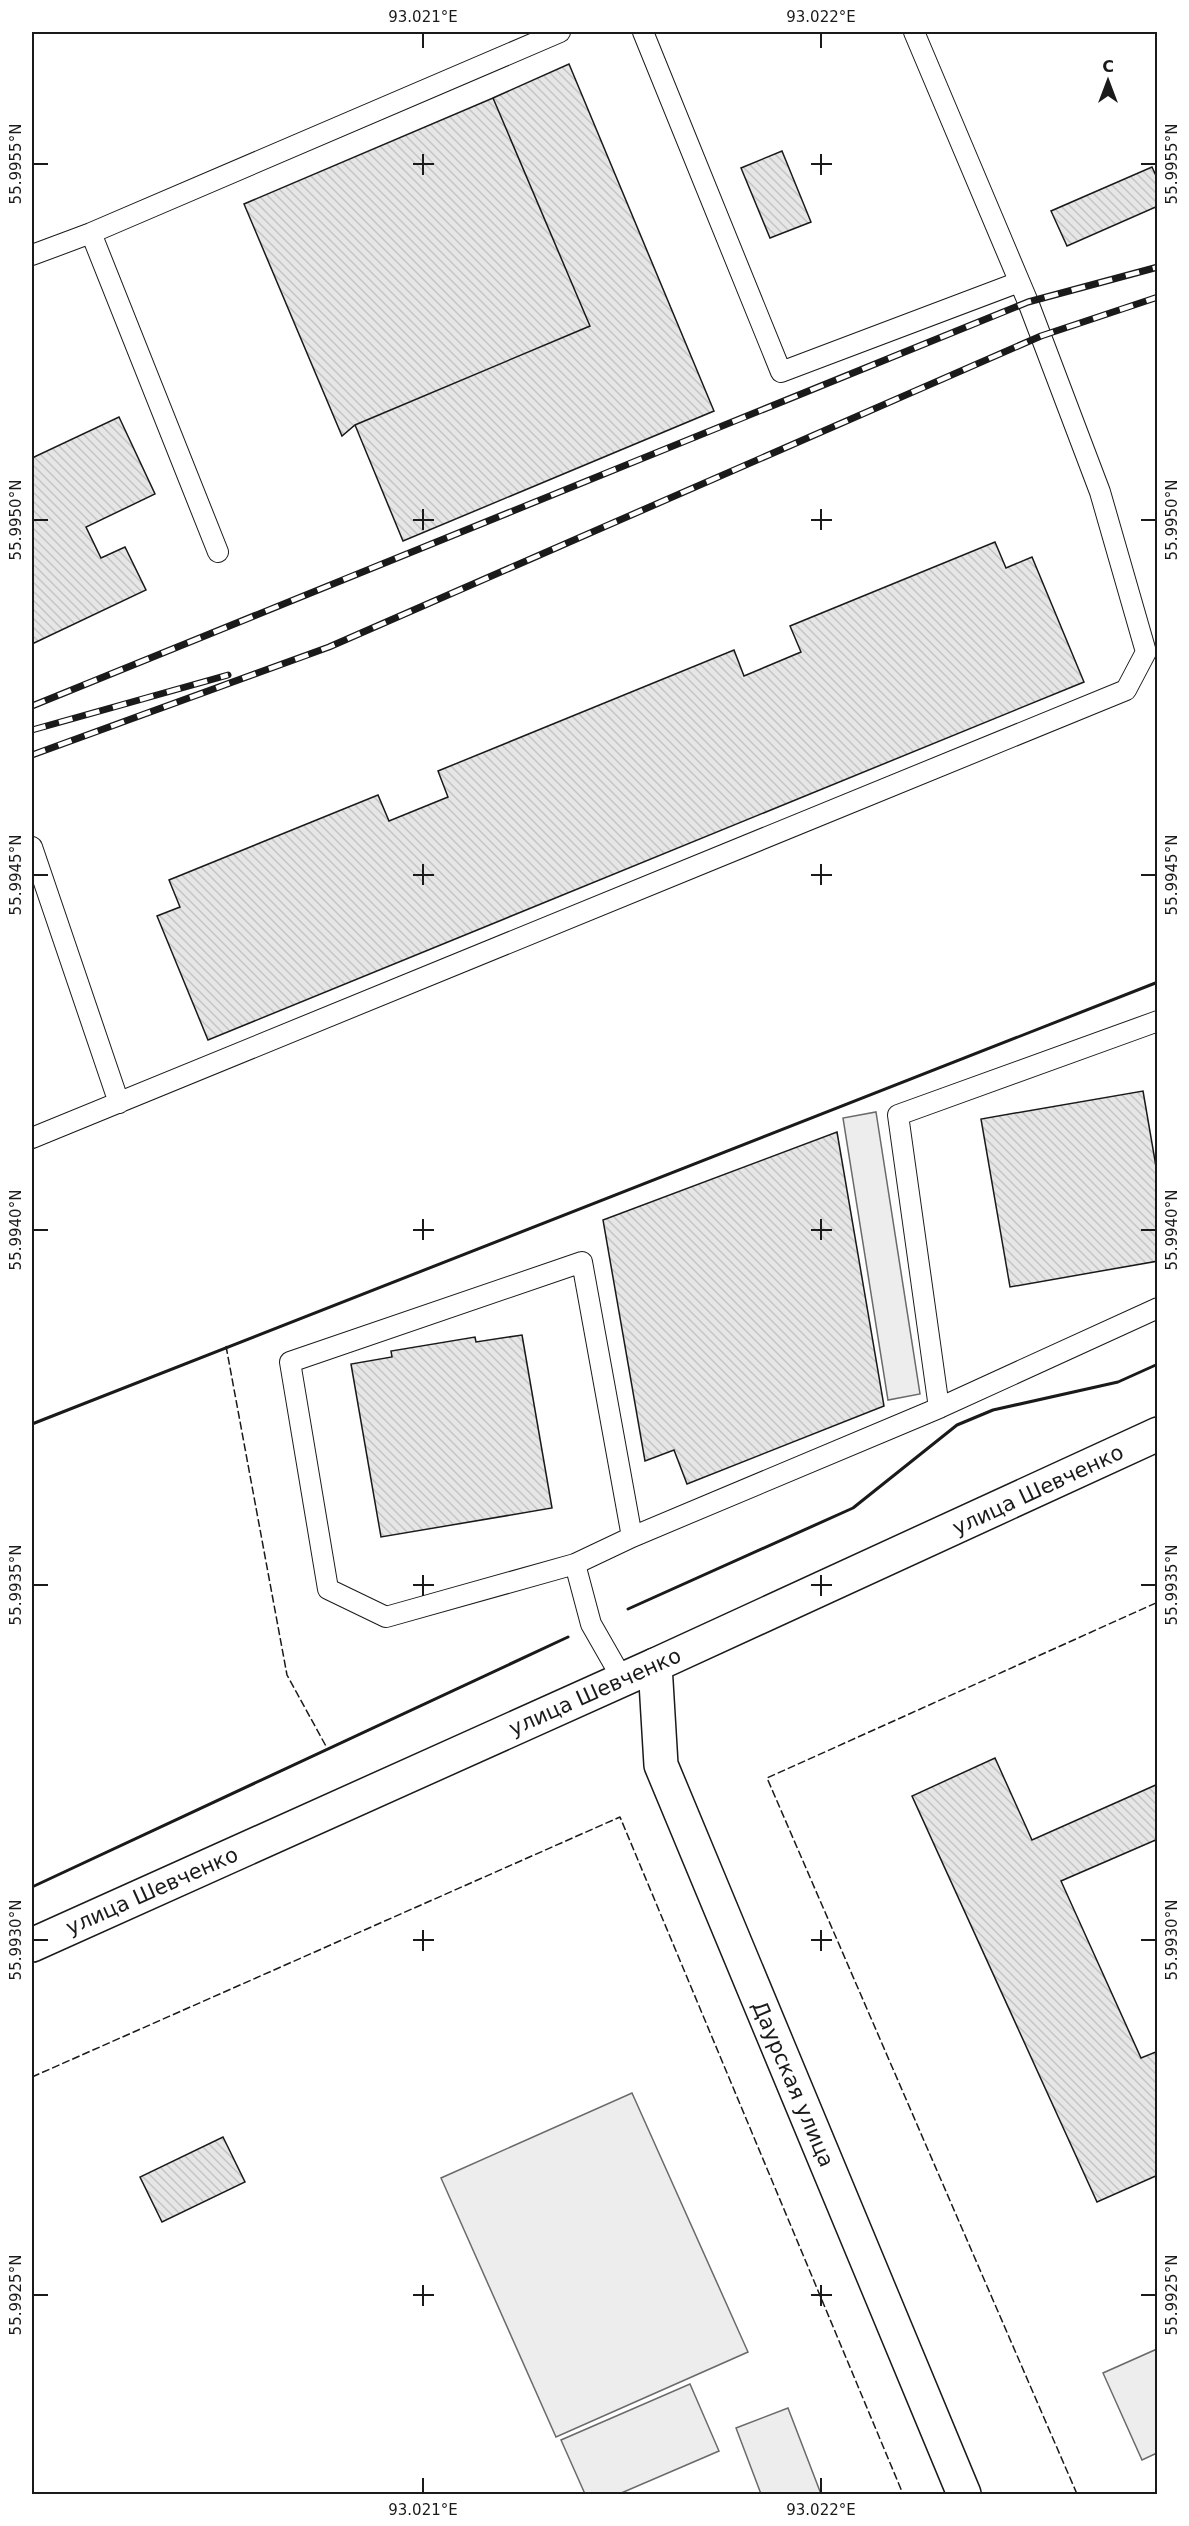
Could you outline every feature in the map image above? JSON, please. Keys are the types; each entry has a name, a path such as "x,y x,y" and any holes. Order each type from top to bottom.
{"street":[{"name":"улица Шевченко","path":"32,1945 623,1680 1158,1434"},
{"name":"Даурская улица","path":"655,1665 661,1765 964,2494"}],"lane":[{"path":"32,255 91,233 560,32"},
{"path":"643,32 781,372 1019,282"},
{"path":"32,1138 1126,690 1146,652 1100,492 1019,282 914,32"},
{"path":"91,233 218,552"},
{"path":"32,847 119,1103"},
{"path":"939,1407 898,1115 1158,1021"},
{"path":"632,1537 582,1262 290,1362 328,1589 386,1617 575,1564 632,1537 939,1407 1158,1308"},
{"path":"575,1564 591,1624 623,1680"}],"shaded area":[{"path":"876,1112 920,1394 888,1400 843,1118"},
{"path":"632,2093 748,2352 556,2437 441,2178"},
{"path":"1157,2349 1157,2453 1142,2460 1103,2373"},
{"path":"690,2384 719,2451 619,2494 585,2494 561,2440"},
{"path":"788,2408 821,2494 761,2494 736,2428"}],"building":[{"path":"569,64 714,411 403,541 355,425 590,326 493,98"},
{"path":"493,98 590,326 355,425 342,436 244,204"},
{"path":"782,151 811,222 770,238 741,168"},
{"path":"1152,167 1158,180 1158,206 1067,246 1051,211"},
{"path":"119,417 155,494 86,527 101,558 125,547 146,590 32,644 32,458"},
{"path":"995,542 1006,568 1032,557 1084,682 208,1040 157,916 180,907 169,880 378,795 389,821 448,797 438,771 734,650 744,676 801,652 790,626"},
{"path":"1143,1091 1158,1178 1158,1261 1010,1287 981,1119"},
{"path":"837,1132 884,1406 687,1484 674,1450 645,1461 603,1220"},
{"path":"522,1335 552,1508 381,1537 351,1364 392,1357 391,1351 475,1337 476,1342"},
{"path":"995,1758 1032,1840 1158,1784 1158,1839 1061,1881 1141,2058 1158,2051 1158,2175 1097,2202 912,1796"},
{"path":"223,2137 245,2182 162,2222 140,2177"}],"railway":[{"path":"32,706 1028,302 1158,267"},
{"path":"32,755 329,647 1041,336 1158,297"},
{"path":"32,730 228,675"}],"fence":[{"path":"226,1346 287,1675 327,1748"},
{"path":"1077,2494 767,1778 1158,1602"},
{"path":"32,2077 620,1817 903,2494"}],"wall":[{"path":"32,1424 1158,982"},
{"path":"628,1609 853,1508 957,1425 993,1410 1118,1382 1158,1364"},
{"path":"32,1887 568,1637"}]}
